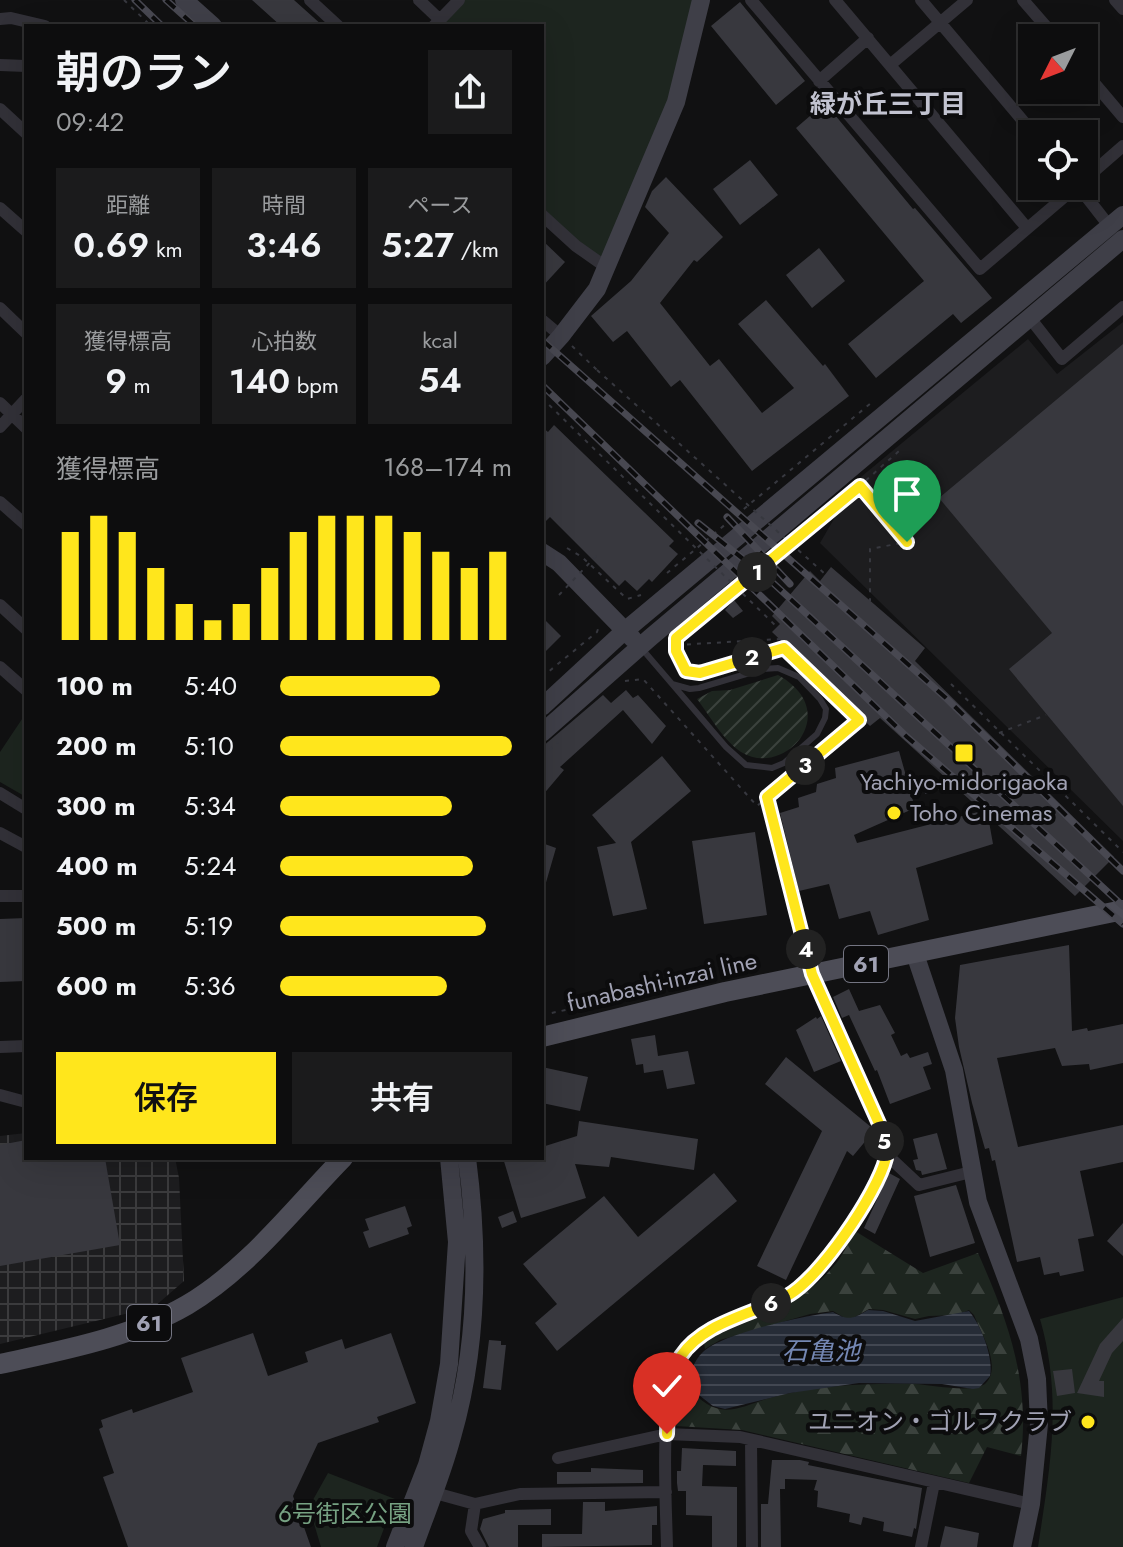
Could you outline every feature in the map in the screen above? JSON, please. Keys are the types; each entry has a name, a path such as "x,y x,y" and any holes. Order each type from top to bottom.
{"main road":[{"name":"funabashi-inzai line","path":"544,1037 812,974 1123,910"},
{"name":"61","path":"0,1364 130,1330 187,1305 235,1268 341,1160"}],"street":[{"path":"184,0 211,24"},
{"path":"310,0 336,24"},
{"path":"419,0 437,23 459,0"},
{"path":"544,355 597,289 676,102 701,0"},
{"path":"751,0 980,269 1060,200"},
{"path":"835,0 1027,228"},
{"path":"921,0 1022,120"},
{"path":"890,65 967,0"},
{"path":"1023,0 1044,24"},
{"path":"1115,0 1123,9"},
{"path":"0,19 11,18 36,24"},
{"path":"819,81 868,38"},
{"path":"0,65 24,66"},
{"path":"1098,88 1123,117"},
{"path":"0,109 24,131"},
{"path":"1098,168 1123,146"},
{"path":"1090,200 1120,233"},
{"path":"0,208 24,229"},
{"path":"544,217 576,246 606,267"},
{"path":"550,738 640,647 1030,318 1120,233"},
{"path":"544,705 625,630 1120,233"},
{"path":"1030,318 1062,359 1123,307"},
{"path":"0,308 24,331"},
{"path":"544,322 561,336"},
{"path":"0,427 24,401"},
{"path":"0,403 24,426"},
{"path":"0,502 24,523"},
{"path":"544,553 559,563 640,647"},
{"path":"0,605 24,627"},
{"path":"0,667 24,688"},
{"path":"0,793 24,808"},
{"path":"0,833 24,844"},
{"path":"0,896 24,896"},
{"path":"915,954 954,1070 971,1172 992,1244 1029,1339 1037,1379 1039,1424 1031,1504 1022,1547"},
{"path":"812,974 881,1128 887,1155 919,1185 971,1172"},
{"path":"0,1047 24,1046"},
{"path":"0,1095 24,1101"},
{"path":"667,1547 670,1382 680,1357 711,1329 788,1296 822,1267 871,1191 887,1155"},
{"path":"395,1547 427,1465 449,1364 457,1242 449,1160"},
{"path":"414,1547 453,1435 474,1304 475,1241 467,1160"},
{"path":"558,1458 667,1434 751,1440 1031,1504"},
{"path":"751,1440 752,1547"},
{"path":"921,1547 934,1483"},
{"path":"435,1493 475,1504 520,1494 666,1492"},
{"path":"475,1504 471,1531 480,1547"}],"lane":[{"path":"640,647 672,684 737,759 758,768 772,768 784,763 817,734 825,718 826,709 809,688 789,671 778,668 763,669 699,688 672,684"}],"path":[{"path":"124,0 149,24"},
{"path":"561,336 825,574"},
{"path":"544,400 777,627"},
{"path":"805,668 784,648 700,673 686,671 676,651 676,638 860,486 907,443"},
{"path":"860,486 907,542 870,549 870,601"},
{"path":"665,575 694,548"},
{"path":"559,595 600,552"},
{"path":"582,557 627,599 645,593"},
{"path":"558,578 568,589"},
{"path":"544,675 597,632 599,624"},
{"path":"676,645 780,639"},
{"path":"626,681 643,679 757,806 859,720 816,679"},
{"path":"951,684 1123,852"},
{"path":"999,733 1046,715"},
{"path":"925,793 946,786"},
{"path":"767,797 812,974"}],"shaded area":[{"path":"1123,322 1123,841 820,543 856,481 1028,339 1057,374"},
{"path":"24,1133 24,1160 175,1160 184,1281 154,1307 0,1344 0,1136"}],"green space":[{"path":"461,0 698,0 676,102 606,267 544,212 544,24 437,24"},
{"path":"778,675 797,690 807,706 807,723 801,738 774,757 758,758 741,752 697,699 712,691 730,690"},
{"path":"24,716 24,796 0,782 0,752"},
{"path":"855,1231 923,1273 978,1253 999,1303 1014,1352 1022,1402 1021,1456 987,1447 969,1483 742,1430 676,1426 682,1383 707,1404 729,1410 823,1388 915,1384 973,1388 986,1383 992,1368 991,1359 974,1315 969,1310 957,1315 915,1319 869,1309 853,1318 845,1318 833,1311 810,1314 720,1340 705,1349 704,1343 715,1336 778,1308 807,1291 836,1264"},
{"name":"ユニオン・ゴルフクラブ","path":"1123,1297 1123,1547 1038,1547 1050,1461 1053,1405 1047,1348 1040,1319"},
{"name":"６号街区公園","path":"328,1473 395,1499 377,1547 321,1547 309,1507"}],"water":[{"name":"石亀池","path":"868,1310 883,1311 915,1321 969,1311 986,1342 990,1376 979,1388 973,1389 942,1384 859,1383 790,1393 725,1409 713,1406 686,1385 700,1355 728,1338 803,1317 833,1312 850,1318"}],"building":[{"path":"252,0 294,0 321,24 279,24"},
{"path":"740,2 805,81 776,105 711,26"},
{"path":"825,103 992,298 961,323 953,314 876,378 848,344 924,281 796,128"},
{"path":"750,160 778,195 740,225 713,189"},
{"path":"666,177 723,237 697,262 694,260 660,303 710,366 719,359 762,413 794,388 738,324 766,300 823,366 825,364 849,396 752,471 680,380 671,387 627,331 613,342 591,316 631,281 669,233 645,207 652,191"},
{"path":"544,242 565,262 544,285"},
{"path":"819,248 845,281 812,308 786,275"},
{"path":"1123,344 1123,806 1009,669 1052,633 939,498"},
{"path":"554,425 674,541 669,546 678,554 652,582 649,579 637,591 625,580 619,586 550,517 544,523 544,429 548,432"},
{"path":"831,567 925,648 915,661 1114,857 1075,896 988,816 993,844 916,868 929,920 878,935 870,911 839,919 829,884 799,891 780,813 799,807 798,798 816,792 817,784 836,778 835,768 899,751 915,808 854,835 857,843 982,811 880,718 870,726 772,632 780,624 772,616 810,571 820,581"},
{"path":"734,600 743,611 733,618 725,610"},
{"path":"544,619 561,636 544,653"},
{"path":"626,690 633,698 638,695 666,726 652,744 623,710 560,767 564,770 544,794 544,745 603,695 611,703"},
{"path":"662,756 691,791 631,842 647,909 613,916 597,847 616,843 592,815"},
{"path":"755,832 767,915 704,924 692,841"},
{"path":"544,844 556,848 544,886"},
{"path":"24,918 24,981 0,982 0,919"},
{"path":"1069,945 1072,1031 1123,1024 1123,1063 1090,1070 1089,1064 1062,1066 1055,1048 997,1058 1018,1147 1123,1125 1123,1162 1080,1171 1094,1236 1078,1239 1084,1271 1060,1276 1059,1272 1044,1275 1040,1257 1017,1262 995,1160 992,1161 989,1148 985,1149 972,1103 955,1018 960,965"},
{"path":"849,989 859,1011 880,1005 895,1033 891,1035 901,1056 907,1053 910,1058 928,1052 932,1064 923,1067 931,1089 890,1104 877,1070 849,1015 842,1018 833,997"},
{"path":"821,1016 841,1061 814,1072 796,1030"},
{"path":"655,1035 658,1056 688,1051 695,1084 667,1089 663,1070 644,1073 643,1064 636,1065 631,1039"},
{"path":"786,1057 871,1127 873,1132 853,1156 847,1151 786,1280 757,1266 822,1131 765,1084"},
{"path":"544,1067 588,1077 580,1111 544,1103"},
{"path":"579,1121 698,1139 694,1170 611,1157 609,1167 575,1164 586,1198 521,1218 504,1160 544,1160 544,1146 577,1136"},
{"path":"937,1133 947,1169 922,1175 921,1171 916,1170 913,1160 918,1159 913,1139"},
{"path":"24,1140 24,1160 105,1160 120,1245 0,1266 0,1145"},
{"path":"714,1173 737,1201 557,1351 535,1323 557,1304 523,1264 604,1196 638,1237"},
{"path":"889,1173 900,1179 875,1234 864,1228"},
{"path":"956,1185 975,1243 930,1257 914,1196"},
{"path":"405,1206 412,1226 407,1228 409,1234 369,1248 363,1232 369,1230 365,1219"},
{"path":"513,1211 517,1222 502,1228 498,1217"},
{"path":"1123,1223 1123,1256 1107,1241"},
{"path":"1123,1318 1123,1341 1112,1353 1099,1381 1104,1381 1104,1397 1077,1393 1100,1344"},
{"path":"253,1333 268,1376 308,1362 305,1352 342,1339 345,1349 391,1333 416,1403 377,1417 379,1422 318,1443 293,1496 311,1547 128,1547 103,1477 114,1473 99,1429 103,1427 101,1420 132,1409 133,1413 193,1392 181,1358"},
{"path":"489,1340 501,1341 501,1345 506,1345 501,1390 483,1388"},
{"path":"1072,1369 1075,1393 1057,1396 1053,1371"},
{"path":"682,1448 736,1451 736,1466 703,1465 702,1486 737,1487 737,1547 712,1547 712,1516 686,1515 686,1491 678,1491 677,1483"},
{"path":"772,1460 800,1460 809,1462 808,1465 922,1488 912,1537 883,1531 884,1522 863,1517 861,1525 849,1522 850,1514 817,1507 818,1491 814,1490 817,1480 785,1479 785,1489 780,1489 781,1547 761,1547 761,1504 768,1504"},
{"path":"591,1468 643,1470 643,1483 557,1484 557,1472 591,1472"},
{"path":"583,1502 605,1502 605,1511 657,1506 657,1525 652,1525 652,1545 542,1547 542,1534 582,1534"},
{"path":"551,1509 551,1525 518,1525 518,1547 489,1547 480,1529 483,1519 505,1513 505,1510"},
{"path":"945,1526 979,1533 977,1547 940,1547"}],"railway":[{"path":"135,0 160,24"},
{"path":"166,0 193,24"},
{"path":"544,342 946,698 1123,871"},
{"path":"544,387 907,737 1123,924"},
{"path":"727,517 790,584"},
{"path":"698,523 772,582 1123,906"}],"place":[{"name":"Yachiyo-midorigaoka","path":"964,753"},
{"name":"Toho Cinemas","path":"894,813"},
{"name":"ユニオン・ゴルフクラブ","path":"1088,1422"}],"district":[{"name":"緑が丘三丁目","path":"888,104"}],"route":[{"path":"667,1434 670,1382 680,1357 711,1329 788,1296 822,1267 871,1191 887,1155 881,1128 812,974 767,797 859,720 784,648 700,673 686,671 676,651 676,638 860,486 907,542"}]}
